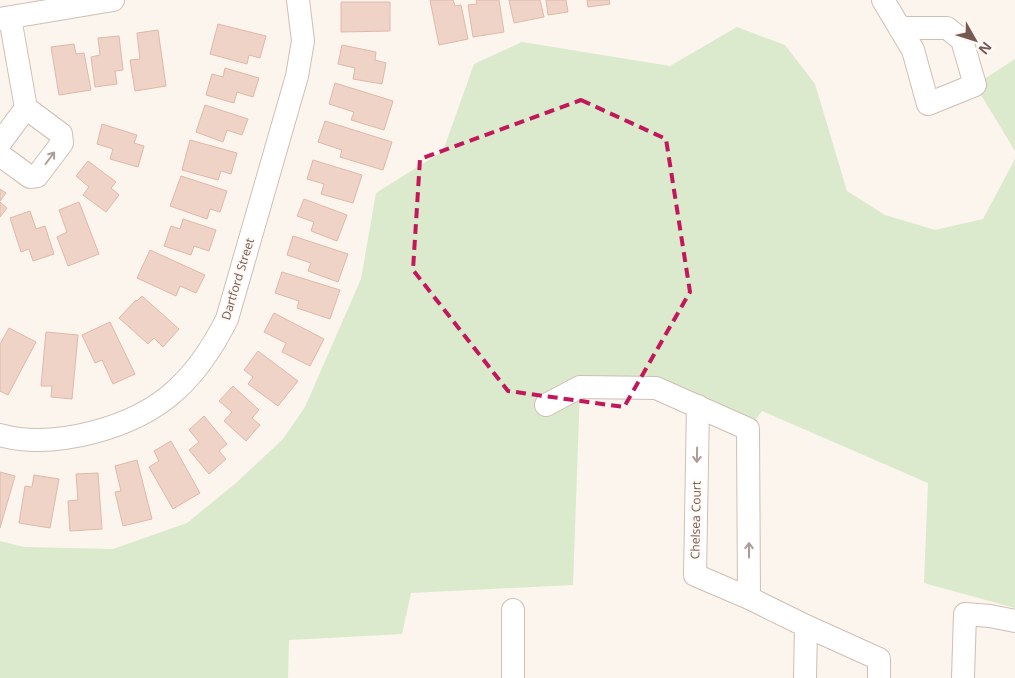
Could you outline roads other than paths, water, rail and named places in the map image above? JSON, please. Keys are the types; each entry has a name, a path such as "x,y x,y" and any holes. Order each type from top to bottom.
{"street":[{"path":"0,155 30,177 37,176 62,143 61,134 26,108 5,19 113,0"},
{"name":"Dartford Street","path":"0,435 23,439 62,438 80,436 115,425 163,401 188,378 210,351 227,319 297,76 303,41 298,0"},
{"path":"883,0 900,28"},
{"path":"0,143 26,108"},
{"path":"546,405 580,387 656,388 748,429 749,598"},
{"name":"Chelsea Court","path":"698,406 695,575 749,598 879,659 879,678"},
{"path":"513,610 513,678"},
{"path":"963,678 965,614 1015,621"},
{"path":"805,678 806,626"}]}
